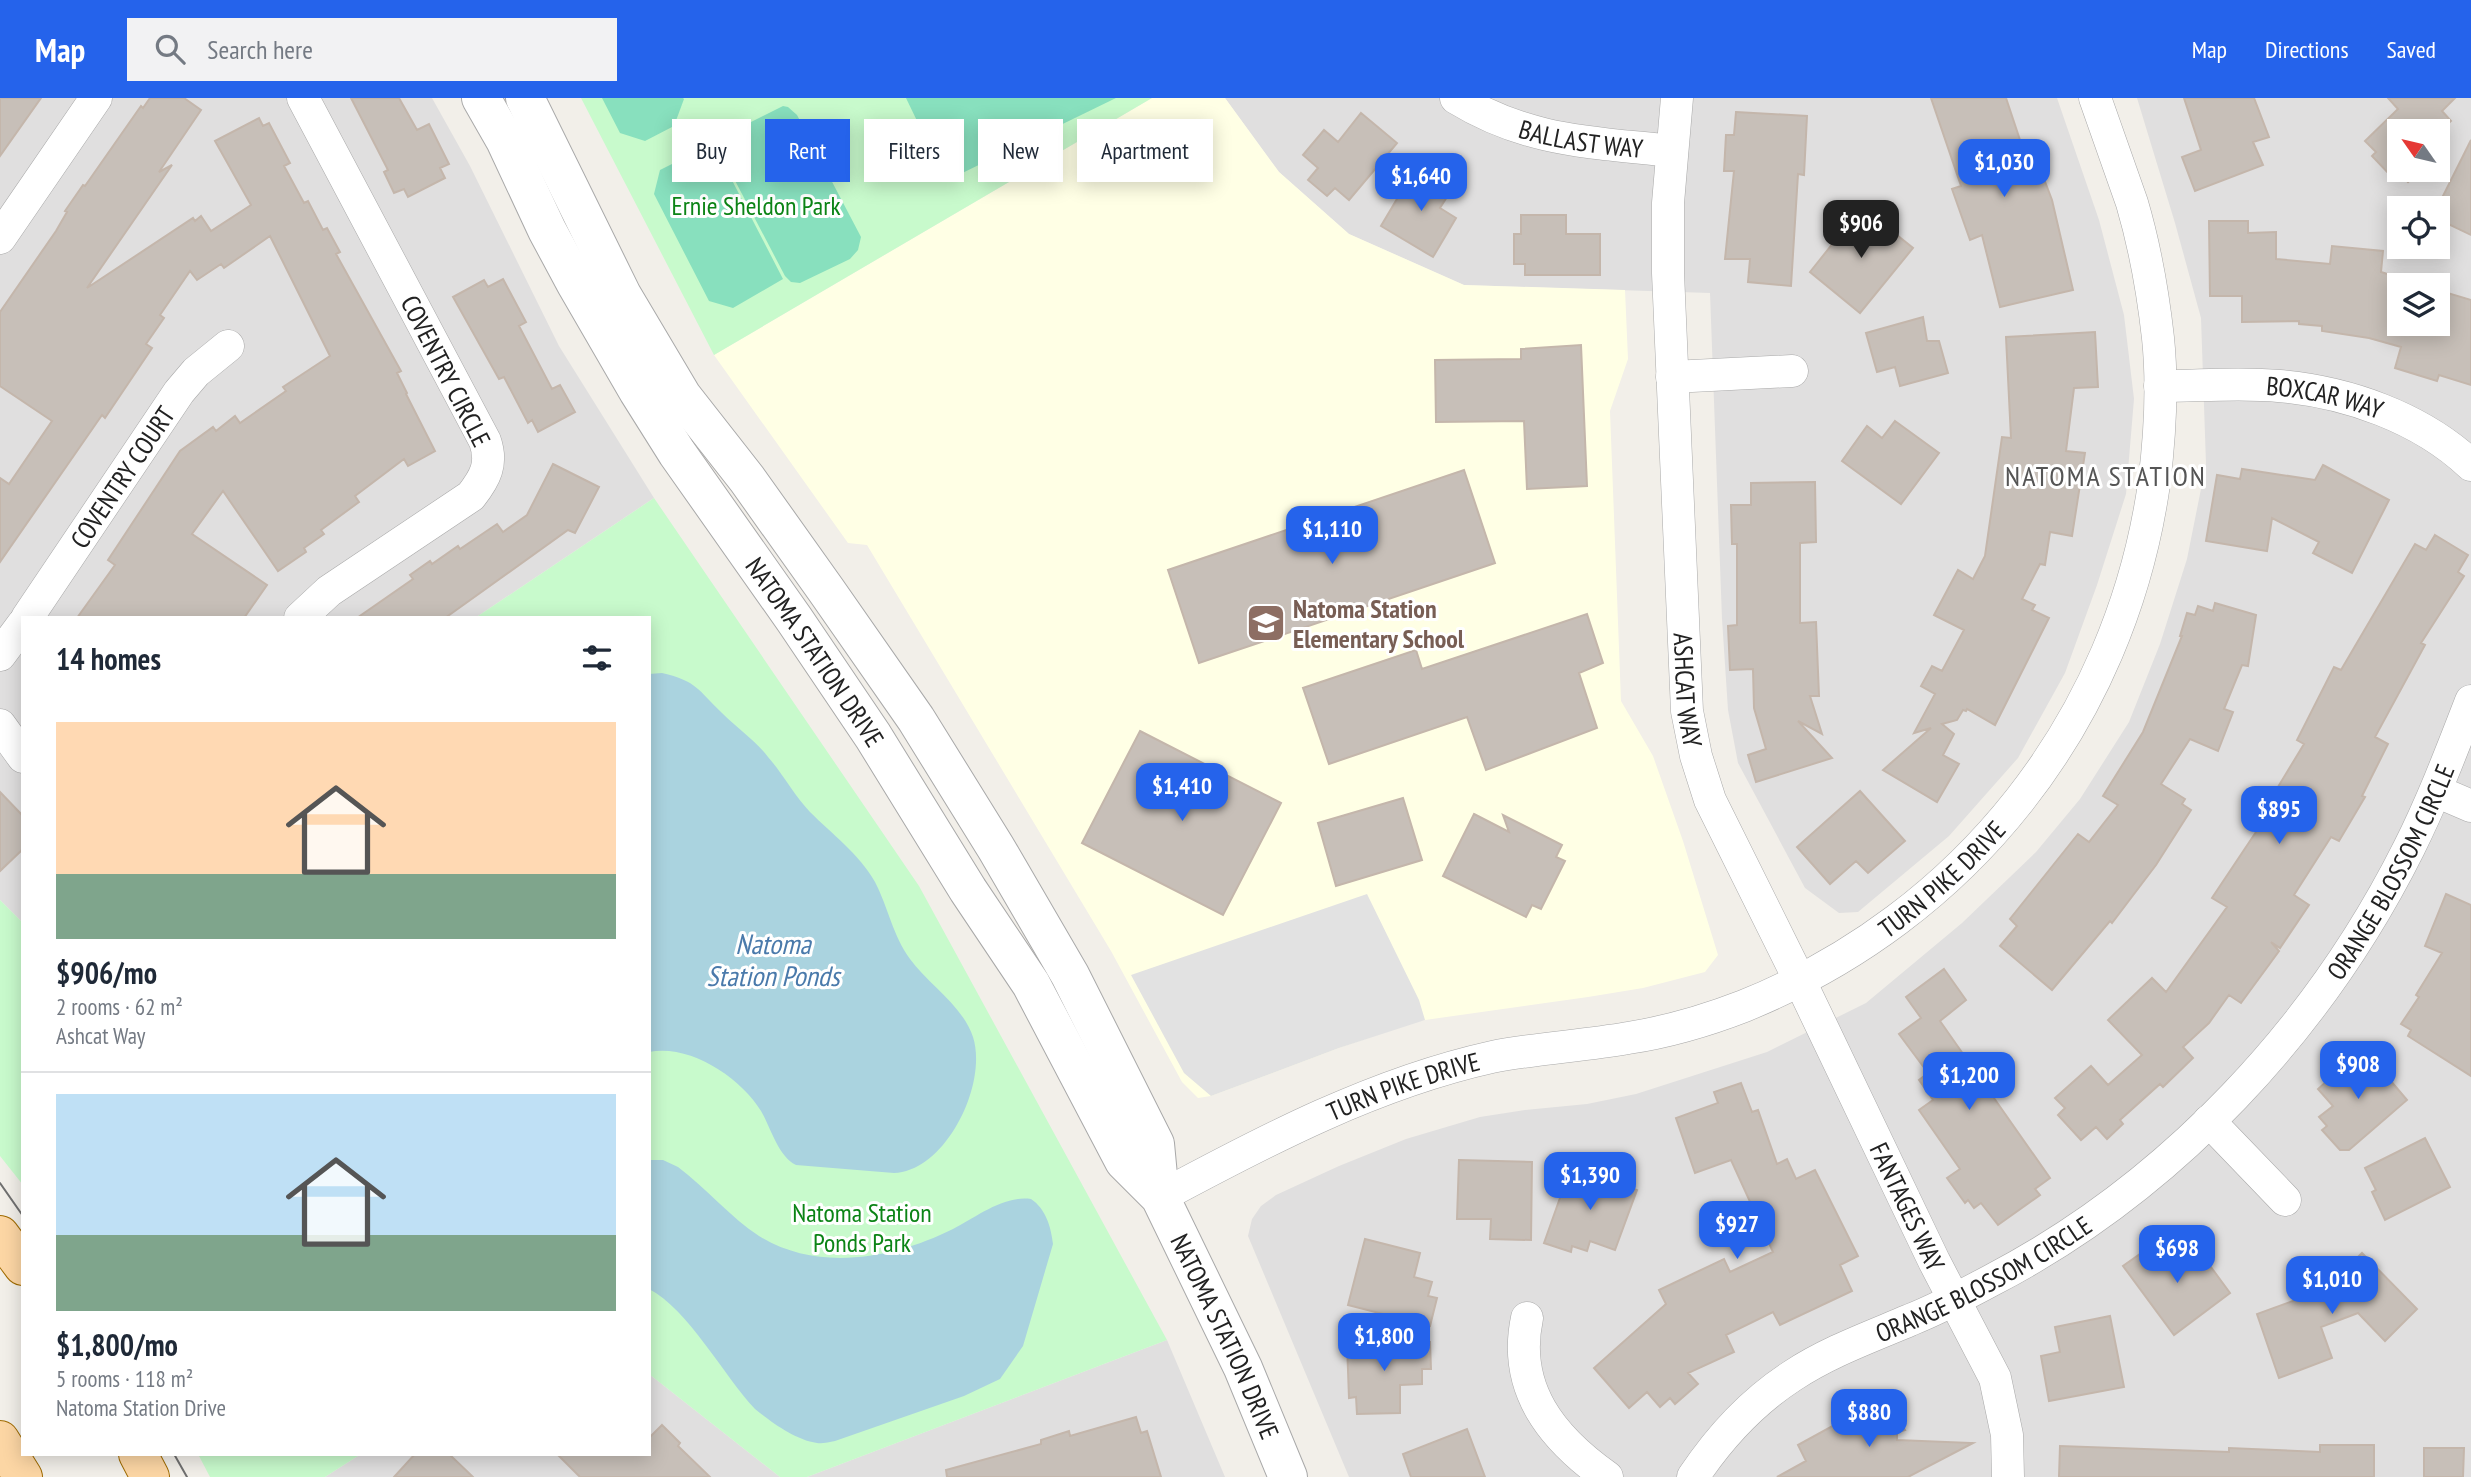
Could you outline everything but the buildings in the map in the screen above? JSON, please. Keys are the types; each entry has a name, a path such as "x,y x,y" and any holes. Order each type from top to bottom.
{"main road":[{"path":"0,1235 21,1263"},
{"path":"0,1440 23,1477"},
{"path":"139,1456 150,1477"}],"street":[{"path":"0,238 96,98"},
{"name":"COVENTRY CIRCLE","path":"302,616 329,591 471,496 487,473 490,462 485,442 303,98"},
{"name":"NATOMA STATION DRIVE","path":"481,98 505,140 564,262 638,391 677,453 873,736 968,890 1031,984 1124,1161 1160,1197 1243,1368 1287,1477"},
{"name":"NATOMA STATION DRIVE","path":"525,98 622,295 682,396 747,479 916,719 1070,975 1155,1143 1160,1197"},
{"name":"BALLAST WAY","path":"1456,98 1497,120 1543,135 1672,151"},
{"name":"ASHCAT WAY","path":"1676,98 1668,259 1688,711 1696,757 1710,800 1800,981"},
{"name":"TURN PIKE DRIVE","path":"1160,1197 1364,1096 1429,1073 1495,1057 1630,1038 1675,1028 1740,1007 1800,981 1862,945 1917,905 1968,860 2014,809 2054,754 2089,694 2117,632 2132,589 2148,523 2158,455 2161,386 2149,274 2133,207 2095,98"},
{"name":"COVENTRY COURT","path":"28,616 178,392 196,372 228,346"},
{"path":"1672,377 1792,371"},
{"name":"BOXCAR WAY","path":"2161,386 2278,386 2346,397 2389,413 2429,434 2471,465"},
{"path":"0,655 21,627"},
{"name":"ORANGE BLOSSOM CIRCLE","path":"1693,1477 1721,1438 1755,1404 1792,1376 1832,1353 1915,1318 1993,1280 2048,1248 2161,1165 2209,1121 2296,1026 2338,969 2381,900 2409,848 2436,791 2471,701"},
{"path":"0,725 21,754"},
{"path":"2436,791 2471,806"},
{"name":"FANTAGES WAY","path":"1800,981 1995,1378 2007,1434 2008,1477"},
{"path":"2209,1121 2285,1200"},
{"path":"1527,1318 1522,1357 1534,1399 1564,1439 1607,1477"}],"shaded area":[{"path":"0,98 432,98 470,166 559,346 654,498 478,616 21,616 21,921 0,900"},
{"name":"Natoma Station Elementary School","path":"1152,98 1225,98 1279,172 1349,234 1464,285 1625,290 1628,359 1610,411 1621,701 1653,756 1683,841 1718,955 1705,972 1643,988 1418,1021 1211,1096 1198,1098 1182,1082 1111,951 867,545 848,543 714,355 1009,182 1063,182 1063,150 1077,142 1077,182 1213,182 1213,119 1116,119"},
{"path":"1225,98 2057,98 2099,220 2124,315 2134,399 2126,494 2065,673 2018,758 1949,836 1858,912 1839,913 1805,888 1738,763 1728,710 1722,619 1710,293 1464,285 1349,234 1279,172"},
{"path":"2137,98 2471,98 2471,1477 1349,1477 1248,1236 1252,1219 1261,1206 1276,1195 1406,1139 1480,1117 1587,1104 1636,1094 1767,1052 1866,1003 1962,923 2036,852 2080,799 2129,722 2160,644 2187,559 2206,464 2201,318"},
{"path":"1367,894 1419,1000 1425,1020 1339,1048 1211,1096 1184,1073 1131,975"},
{"path":"1167,1340 1225,1477 807,1477"},
{"path":"651,1376 780,1477 325,1477 358,1456 651,1456"}],"green space":[{"name":"Ernie Sheldon Park","path":"581,98 1152,98 1116,119 1077,119 1077,142 1063,150 1063,119 978,119 978,182 1009,182 714,355"},
{"path":"602,98 684,99 677,119 672,119 672,127 645,141 620,133"},
{"path":"906,98 1116,98 1063,124 1063,119 978,119 978,165 964,172 964,119 916,119"},
{"path":"783,106 797,115 799,119 765,119 765,182 832,182 861,237 858,250 850,259 800,283 791,282 785,276 736,182 751,182 751,122"},
{"path":"672,164 672,182 733,182 783,279 733,308 709,301 654,194 660,170"},
{"name":"Natoma Station Ponds Park","path":"654,498 919,886 1167,1340 807,1477 780,1477 651,1376 651,616 478,616"},
{"path":"0,900 21,921 21,1182 0,1156"},
{"path":"199,1456 358,1456 325,1477 210,1477"}],"water":[{"name":"Natoma Station Ponds","path":"662,673 683,679 696,687 763,751 810,812 869,872 904,950 918,969 962,1015 968,1026 976,1056 968,1100 959,1122 946,1141 930,1158 913,1169 894,1173 796,1165 784,1155 752,1098 727,1075 697,1058 681,1053 651,1052 651,674"},
{"path":"651,1160 663,1160 678,1167 759,1236 782,1248 806,1255 856,1257 907,1248 953,1229 1001,1204 1021,1199 1031,1199 1036,1203 1047,1219 1051,1231 1053,1244 1023,1346 1000,1379 964,1396 835,1441 809,1441 776,1425 755,1409 692,1327 651,1290"}],"tram line":[{"path":"0,1183 21,1213"},
{"path":"175,1456 187,1477"}],"place":[{"name":"Natoma Station Elementary School","path":"1266,623"}],"district":[{"name":"NATOMA STATION","path":"2106,475"}]}
